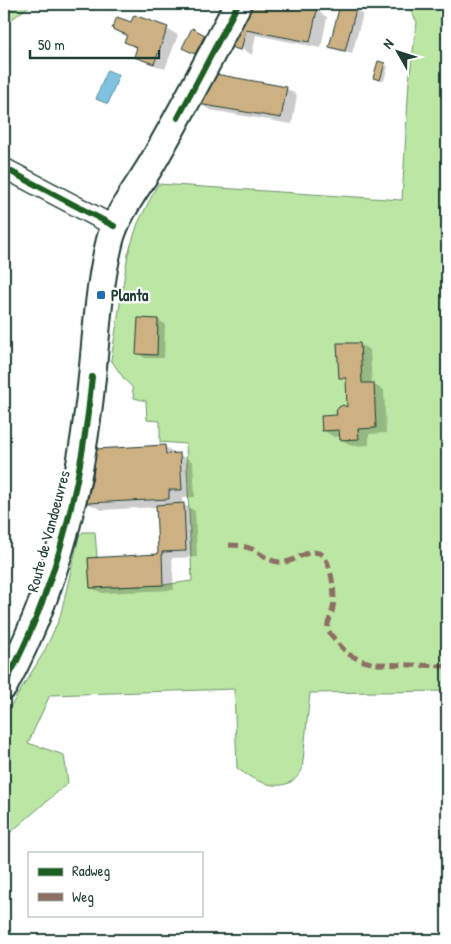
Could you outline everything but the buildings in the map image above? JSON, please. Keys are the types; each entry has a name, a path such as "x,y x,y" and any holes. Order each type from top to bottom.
{"main road":[{"name":"Route de Vandoeuvres","path":"4,686 39,612 67,527 83,448 101,295 114,226 144,178 238,4"}],"street":[{"path":"4,168 114,226"}],"green space":[{"path":"4,4 32,4 4,25"},
{"path":"407,4 447,4 447,691 310,693 302,770 296,778 280,785 262,782 237,768 234,689 50,695 28,743 64,755 68,783 4,838 4,717 44,652 60,617 79,536 83,532 95,532 97,557 88,558 90,588 163,585 192,581 186,444 160,442 160,421 147,420 146,401 134,398 132,387 111,360 128,254 138,223 158,184 402,200 409,81 417,22"}],"water":[{"path":"107,70 119,75 108,104 96,99"}],"marked path":[{"path":"229,545 252,549 268,559 279,562 288,562 312,552 323,555 330,572 334,595 327,629 348,654 375,664 447,666"}],"cycle path":[{"path":"178,118 238,4"},
{"path":"4,168 114,226"},
{"path":"4,686 38,612 64,536 81,457 92,377"}],"place":[{"name":"Planta","path":"101,295"}]}
